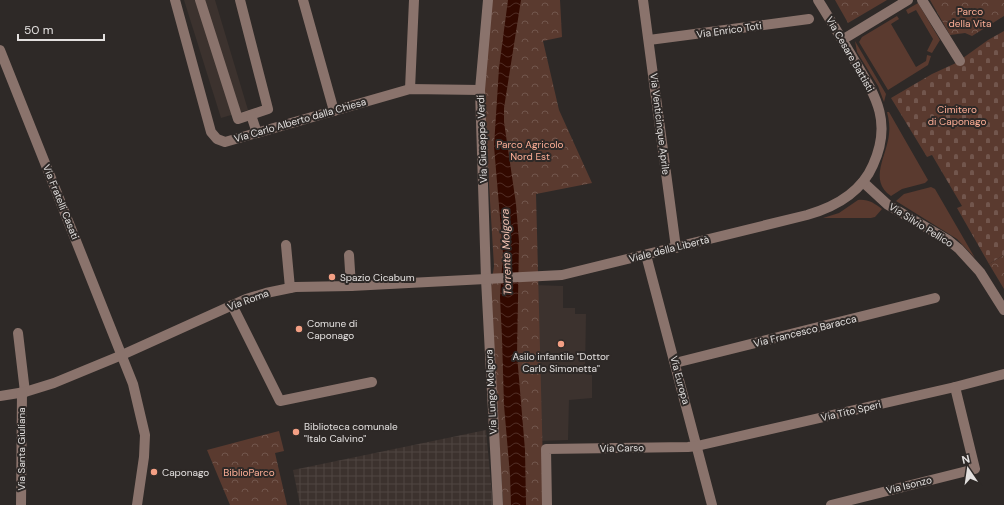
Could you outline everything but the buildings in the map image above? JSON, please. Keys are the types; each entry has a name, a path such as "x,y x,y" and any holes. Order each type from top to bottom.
{"street":[{"name":"Via Carlo Alberto dalla Chiesa","path":"175,0 210,132 217,139 225,142 410,89 480,90"},
{"path":"200,0 238,120 268,109 240,0"},
{"path":"303,0 334,111"},
{"path":"410,89 414,0"},
{"name":"Via Giuseppe Verdi","path":"486,279 480,90 488,0"},
{"name":"Via Venticinque Aprile","path":"643,0 676,248"},
{"name":"Via Cesare Battisti","path":"807,215 837,204 862,182 869,174 879,151 882,134 878,105 871,89 818,0"},
{"path":"842,40 908,0"},
{"path":"922,0 960,61"},
{"name":"Via Enrico Toti","path":"649,40 809,19"},
{"name":"Via Fratelli Casati","path":"0,50 122,355 137,400 145,435 144,457 137,505"},
{"path":"252,115 257,133"},
{"name":"Via Silvio Pellico","path":"862,182 888,205 948,240 959,249 980,272 1004,310"},
{"name":"Viale della Libertà","path":"497,278 562,275 807,215"},
{"path":"286,246 290,288"},
{"path":"349,255 351,286"},
{"name":"Via Europa","path":"646,255 712,505"},
{"name":"Via Roma","path":"0,396 23,392 54,383 122,355 232,306 266,293 290,288 497,278"},
{"name":"Via Lungo Molgora","path":"486,279 498,505"},
{"name":"Via Francesco Baracca","path":"675,363 935,298"},
{"path":"232,306 280,401 372,382"},
{"name":"Via Santa Giuliana","path":"18,333 23,392 21,505"},
{"name":"Via Tito Speri","path":"697,446 955,387 1004,374"},
{"name":"Via Isonzo","path":"831,505 975,469 955,387"},
{"name":"Via Carso","path":"547,505 546,450 697,446"}],"shaded area":[{"path":"184,0 215,0 248,110 221,118"},
{"name":"Asilo infantile \"Dottor Carlo Simonetta\"","path":"534,285 563,286 563,308 575,308 575,314 586,314 585,374 592,375 592,398 569,400 568,440 540,441"},
{"path":"486,430 493,505 300,505 293,470"}],"green space":[{"name":"Parco Agricolo Nord Est","path":"490,0 560,0 562,37 543,41 559,110 592,183 536,194 544,505 503,505 490,294 494,266 484,102"},
{"path":"835,0 887,0 848,23"},
{"name":"Parco della Vita","path":"930,0 1004,0 1004,16 972,36 965,33 950,35"},
{"path":"918,3 940,40 932,53 927,51 933,39 916,10 908,14 906,10"},
{"path":"897,16 899,19 891,24 916,67 926,61 927,55 931,56 928,65 888,90 859,42 862,37"},
{"name":"Cimitero di Caponago","path":"1004,31 1004,255 989,264 957,208 962,206 932,155 927,157 891,98 932,74 956,63 988,40"},
{"path":"855,41 886,94 884,102 878,86 857,52"},
{"path":"887,112 889,112 928,180 925,183 902,189 891,196 884,190 880,175 889,134"},
{"path":"931,187 935,189 975,258 957,239 896,201 904,194"},
{"path":"858,200 871,202 882,209 875,217 871,218 823,218 839,213"},
{"path":"1004,255 1004,289 989,264"},
{"name":"BiblioParco","path":"279,431 284,451 275,453 287,505 230,505 207,450"}],"water":[{"name":"Torrente Molgora","path":"508,0 521,0 504,108 504,122 516,204 519,242 517,355 525,450 526,505 511,505 504,405 500,297 503,253 494,146 499,68"}],"place":[{"name":"Spazio Cicabum","path":"332,277"},
{"name":"Comune di Caponago","path":"299,329"},
{"name":"Asilo infantile \"Dottor Carlo Simonetta\"","path":"561,344"},
{"name":"Biblioteca comunale \"Italo Calvino\"","path":"296,432"},
{"name":"Caponago","path":"154,472"}]}
